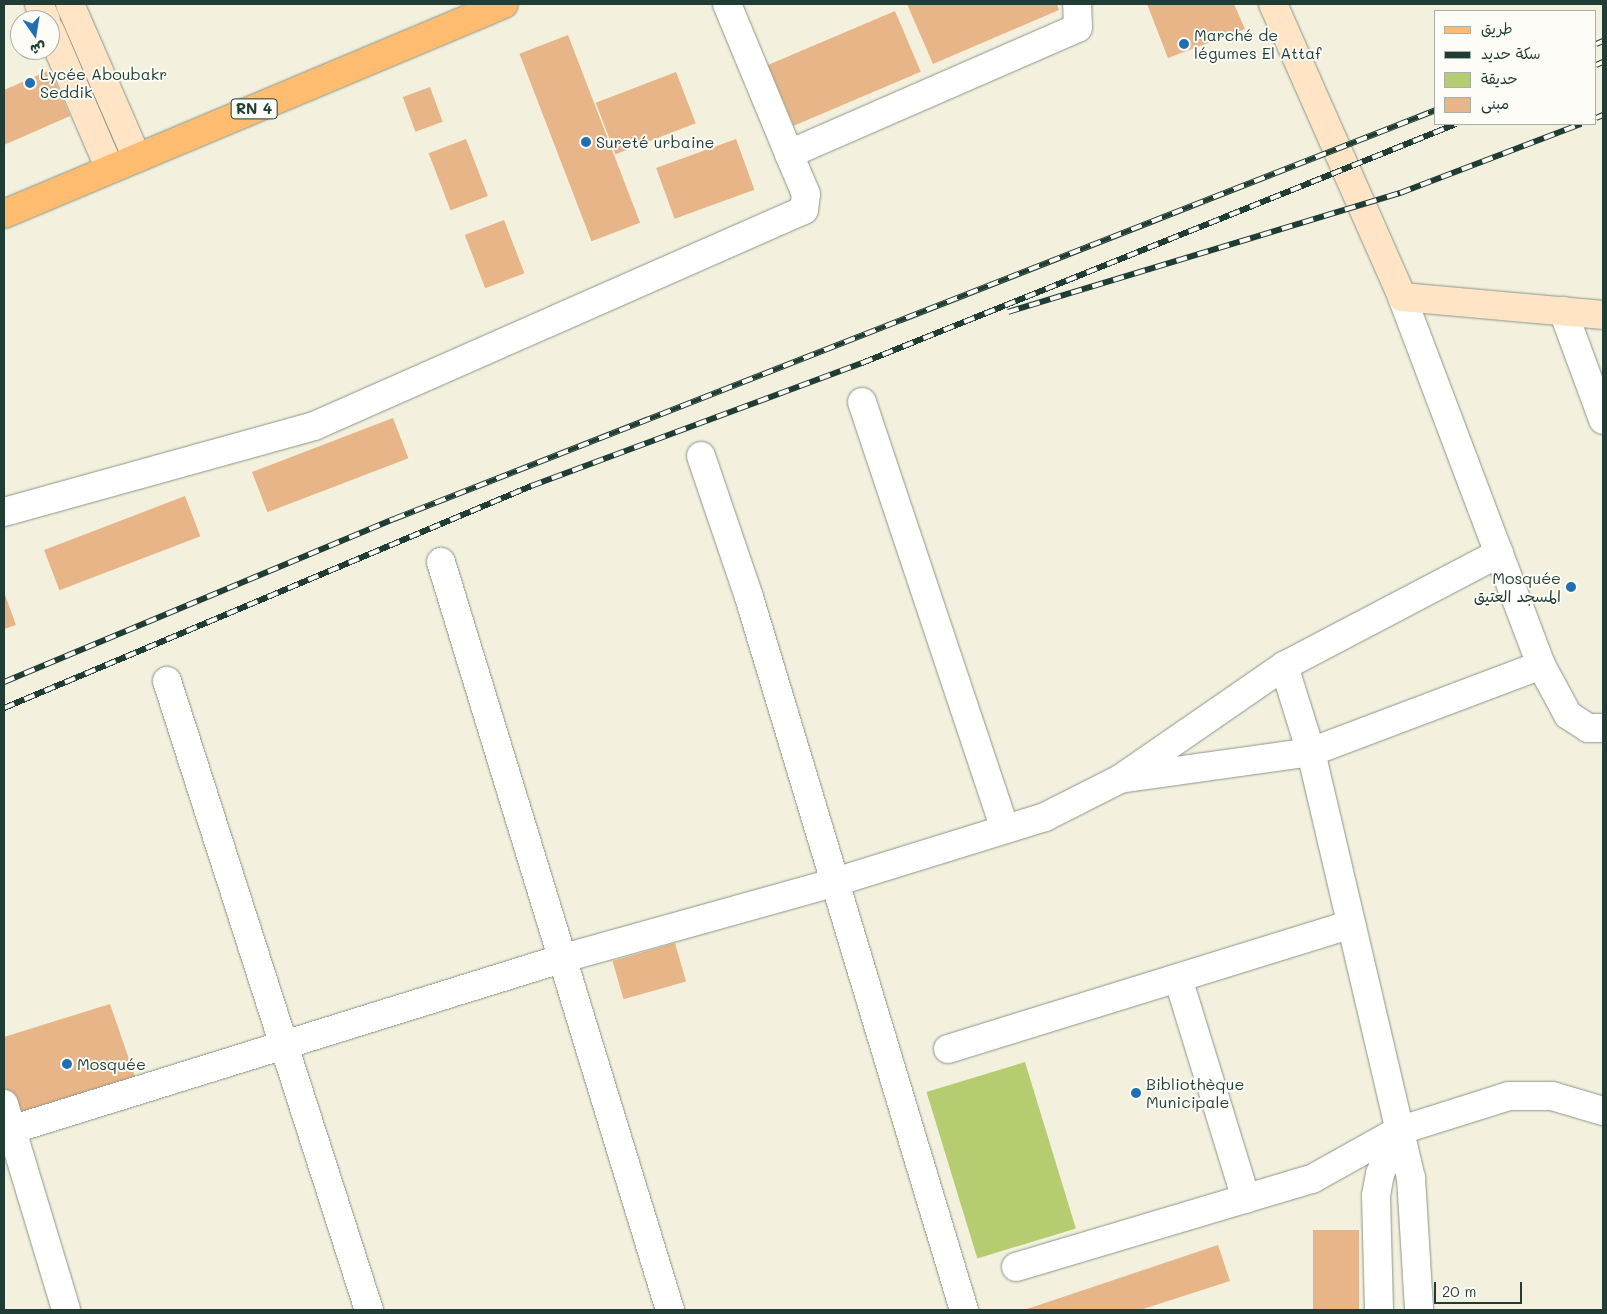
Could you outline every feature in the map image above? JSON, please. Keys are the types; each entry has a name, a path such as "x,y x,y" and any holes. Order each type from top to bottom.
{"main road":[{"name":"RN 4","path":"4,214 504,4"}],"street":[{"path":"70,4 137,158"},
{"path":"4,512 314,426 804,210 806,194 727,4"},
{"path":"789,154 1078,28 1077,4"},
{"path":"1273,4 1402,298 1541,665 1568,715 1588,728 1603,728"},
{"path":"60,53 110,169"},
{"path":"1402,298 1603,315"},
{"path":"1563,311 1603,420"},
{"path":"862,402 1005,829"},
{"path":"700,456 749,597 832,883 964,1310"},
{"path":"66,1310 6,1122 287,1046 564,958 832,883 1045,816 1120,779 1284,666 1499,553"},
{"path":"441,562 564,958 670,1310"},
{"path":"1120,779 1311,752 1541,665"},
{"path":"1284,666 1311,752 1415,1198 1419,1310"},
{"path":"167,681 287,1046 369,1310"},
{"path":"948,1049 1351,924"},
{"path":"1178,978 1246,1199"},
{"path":"1016,1267 1327,1173 1398,1131 1509,1096 1552,1096 1603,1111"},
{"path":"1379,1310 1376,1196 1380,1174 1398,1131"}],"green space":[{"path":"1025,1062 1076,1228 977,1259 927,1092"}],"building":[{"path":"907,4 1057,4 1059,10 933,64"},
{"name":"Marché de légumes El Attaf","path":"1147,4 1234,4 1245,29 1168,58"},
{"path":"895,11 921,72 794,126 768,65"},
{"path":"568,35 640,223 591,241 519,54"},
{"path":"50,70 70,116 4,145 4,90"},
{"path":"676,72 696,123 615,154 596,103"},
{"path":"430,87 443,122 415,132 403,97"},
{"path":"466,139 488,196 451,210 429,153"},
{"path":"736,139 754,190 675,219 656,168"},
{"path":"504,220 524,273 485,288 465,235"},
{"path":"393,418 408,458 267,512 252,472"},
{"path":"185,496 200,536 59,590 44,550"},
{"path":"4,592 16,625 4,629"},
{"path":"675,943 686,981 624,999 613,961"},
{"name":"Mosquée","path":"110,1004 140,1091 11,1130 4,1104 4,1037"},
{"path":"1313,1230 1359,1230 1359,1310 1313,1310"},
{"path":"1218,1245 1230,1281 1140,1310 1024,1310"}],"railway":[{"path":"1597,44 1603,41"},
{"path":"1597,65 1603,62"},
{"path":"4,682 394,519 1434,111"},
{"path":"1597,118 1603,115"},
{"path":"4,708 531,486 862,363 1454,125"},
{"path":"1008,312 1400,193 1578,125"}],"place":[{"name":"Marché de légumes El Attaf","path":"1184,44"},
{"name":"Lycée Aboubakr Seddik","path":"30,83"},
{"name":"Sureté urbaine","path":"586,142"},
{"name":"Mosquée المسجد العتيق","path":"1571,587"},
{"name":"Mosquée","path":"67,1064"},
{"name":"Bibliothèque Municipale","path":"1136,1093"}]}
